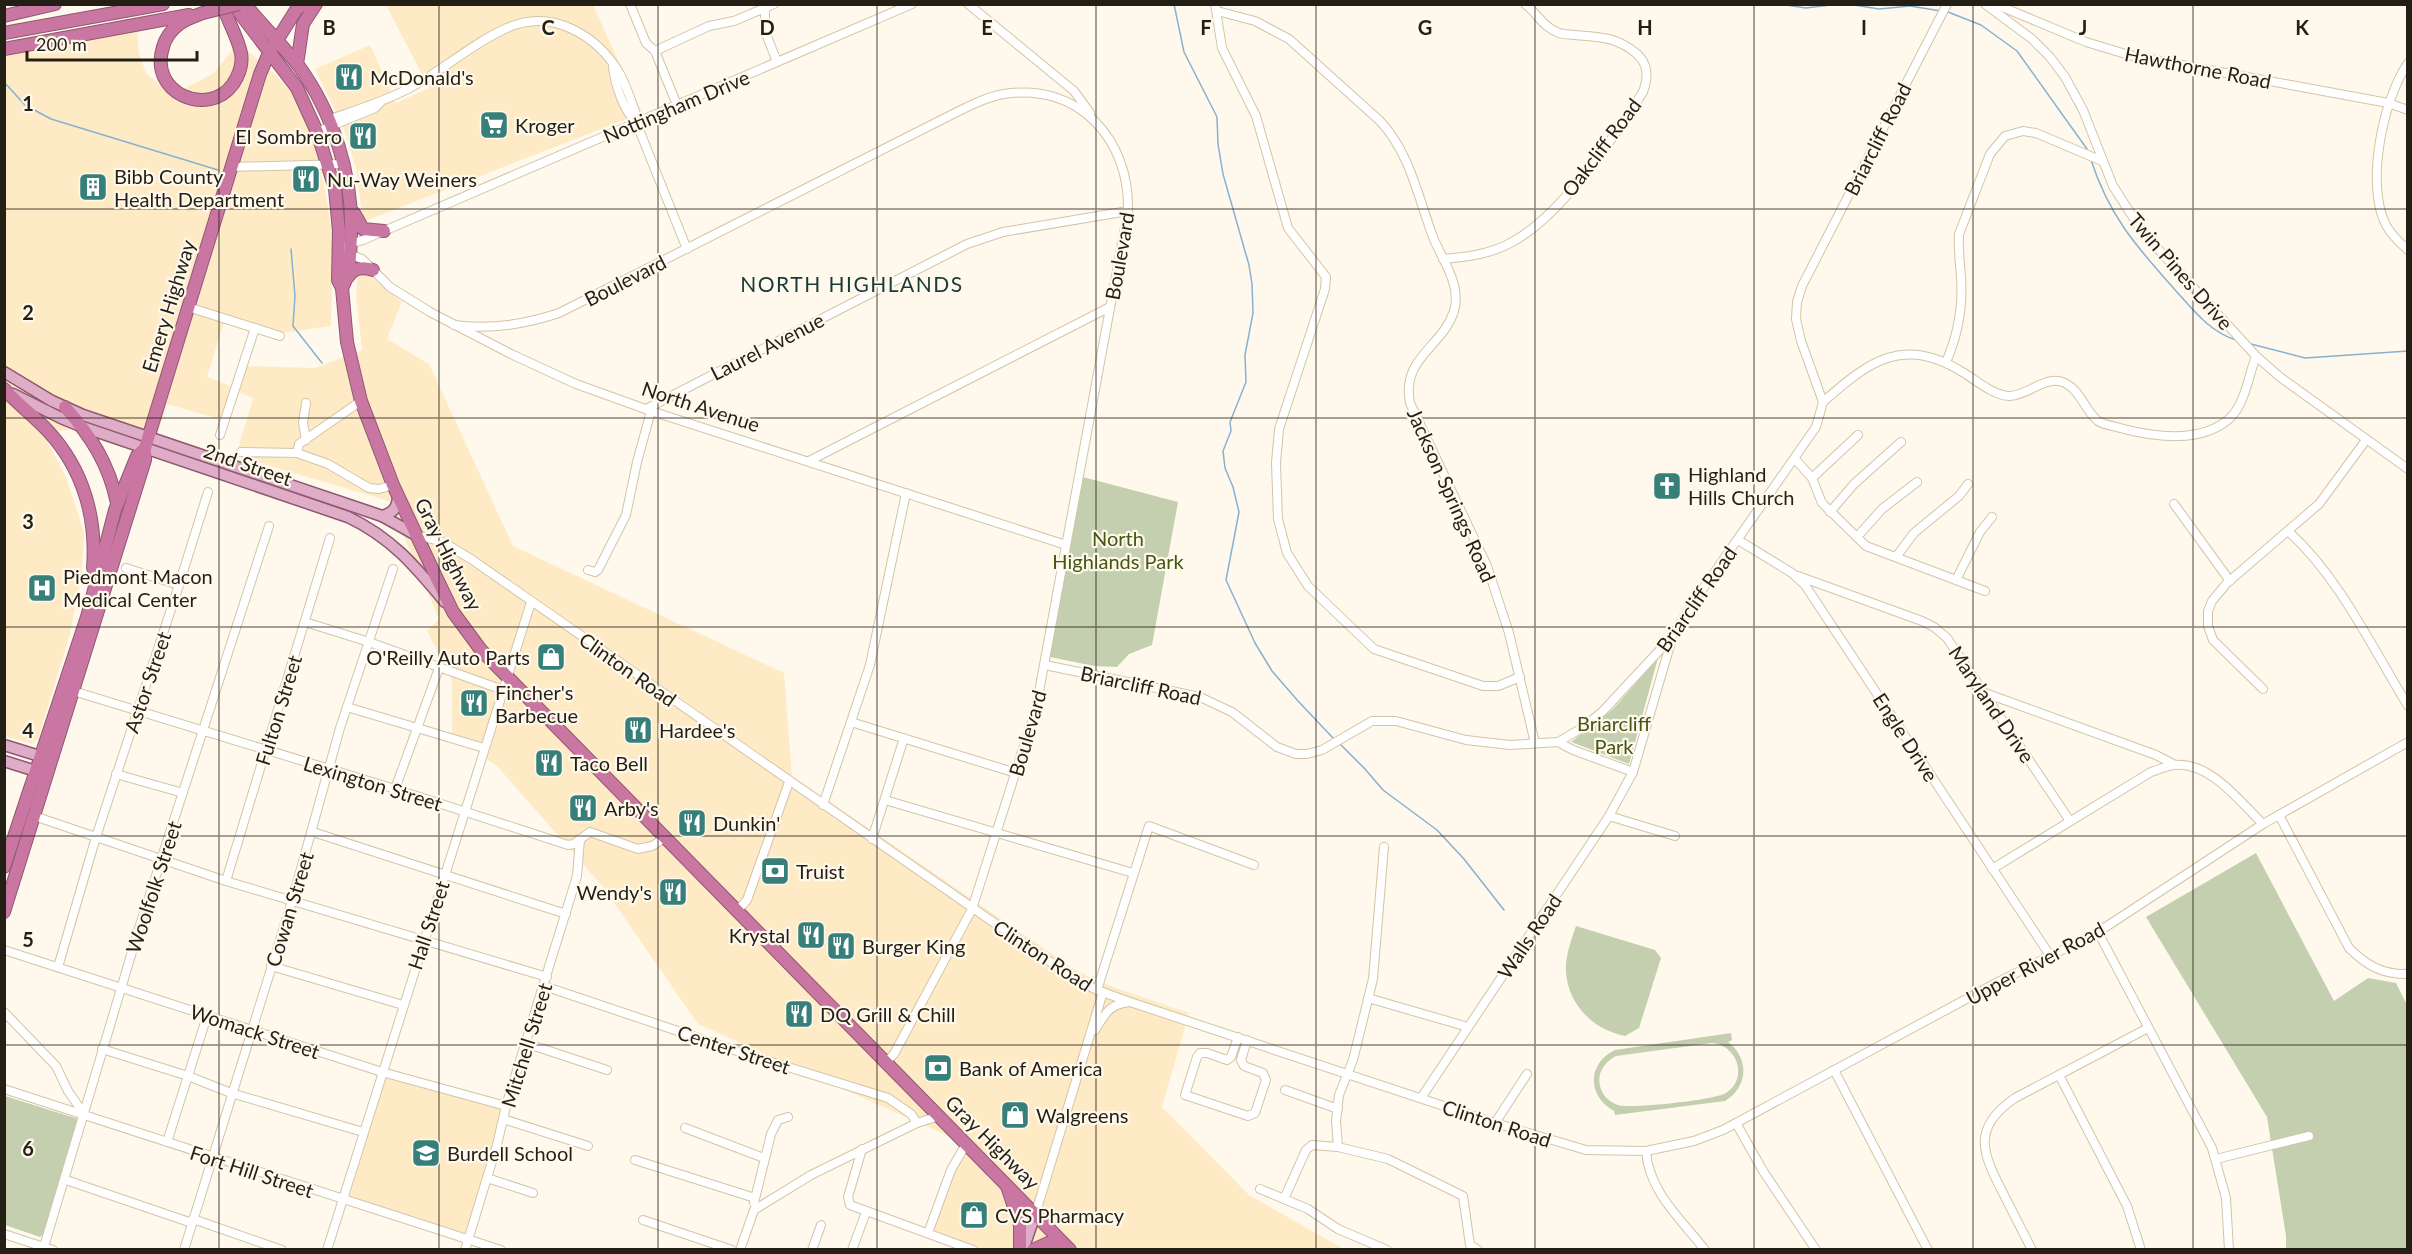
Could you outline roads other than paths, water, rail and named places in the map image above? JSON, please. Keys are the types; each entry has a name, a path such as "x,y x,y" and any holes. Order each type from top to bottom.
{"highway":[{"path":"4,16 55,4"},
{"path":"4,33 164,4"},
{"name":"Emery Highway","path":"4,867 35,771 46,758 73,691 145,460 146,443 260,74 269,53 296,10 303,4"},
{"path":"297,64 303,24 316,4"},
{"path":"203,13 177,25 165,40 160,57 164,77 171,89 188,98 205,100 222,94 231,87 240,69 241,52 222,6"},
{"path":"240,11 297,88 317,132 334,189 345,249"},
{"path":"240,11 259,53 260,74"},
{"path":"4,49 203,13 240,11 277,42 297,64 320,101 329,123 344,164 350,199 361,228 366,231 384,231"},
{"path":"4,57 19,46"},
{"path":"350,199 345,249 338,280 345,283 351,272 360,268 374,270"},
{"name":"Gray Highway","path":"345,283 347,342 360,402 398,498 453,612 482,650 507,676 966,1144 1036,1212 1069,1249"},
{"path":"5,389 57,442 71,463 87,497 94,530 94,553 87,617"},
{"path":"65,407 83,427 98,449 107,468 123,531"},
{"name":"Emery Highway","path":"4,912 48,775 46,758 117,505 137,456 146,443"},
{"path":"1007,1185 1019,1219 1022,1250"},
{"path":"1033,1250 1048,1243 1069,1249"}],"main road":[{"name":"2nd Street","path":"4,372 65,407 146,443 365,525 398,548 453,612"},
{"name":"2nd Street","path":"5,389 83,427 146,443 382,516 416,535"},
{"path":"382,516 390,514 398,498"},
{"path":"4,745 46,758"},
{"path":"4,760 48,775"},
{"path":"1022,1250 1036,1212"}],"street":[{"path":"630,4 646,43 655,51 677,105"},
{"path":"655,51 709,26 734,21 774,4"},
{"name":"Nottingham Drive","path":"345,249 912,4"},
{"path":"968,4 1074,91 1091,117"},
{"name":"Oakcliff Road","path":"1443,259 1479,255 1497,249 1514,241 1532,228 1577,183 1610,141 1643,92 1646,83 1648,76 1641,57 1622,42 1557,32 1525,4"},
{"name":"Briarcliff Road","path":"1045,664 1200,697 1232,712 1277,747 1304,754 1315,753 1372,721 1387,719 1474,742 1510,745 1558,742 1591,722 1671,638 1816,427 1823,402 1801,341 1796,319 1799,294 1947,4"},
{"name":"Twin Pines Drive","path":"1985,4 2032,39 2050,57 2065,77 2083,110 2113,186 2138,225 2256,356 2300,393 2408,469"},
{"name":"Hawthorne Road","path":"1995,4 2086,42 2129,55 2388,103 2408,110"},
{"path":"765,7 765,31 777,62"},
{"path":"1216,8 1222,48 1256,116 1288,228 1326,277 1325,289 1279,429 1276,463 1278,519 1287,553 1308,586 1374,649 1483,686 1498,686 1520,677"},
{"name":"Jackson Springs Road","path":"1216,8 1255,21 1289,39 1380,121 1400,148 1455,289 1455,308 1446,327 1423,353 1413,369 1408,384 1410,403 1487,566 1509,633 1535,743"},
{"path":"317,132 329,123 416,84 502,30 528,22 552,22 575,30 595,44 612,64 614,78 630,117 636,122 687,249"},
{"path":"2408,63 2388,103 2378,163 2379,200 2385,224 2408,250"},
{"name":"Boulevard","path":"454,324 467,327 504,325 544,318 576,306 988,98 1014,93 1040,94 1067,102 1091,117 1109,139 1118,155 1126,183 1128,211 1036,708 972,909 894,1054 886,1062"},
{"path":"1946,362 1956,336 1962,302 1959,234 1993,148 2005,136 2012,133 2036,133 2102,161"},
{"path":"231,167 344,164"},
{"name":"Laurel Avenue","path":"649,410 967,244 1003,232 1128,211"},
{"name":"North Avenue","path":"345,249 362,258 400,294 511,354 566,379 649,410 1066,545"},
{"path":"188,307 280,336"},
{"path":"809,461 1110,307"},
{"path":"220,435 255,328"},
{"path":"1823,402 1856,373 1882,360 1915,354 1946,362 2002,395 2017,395 2050,382 2063,382 2073,389 2101,422 2129,430 2172,436 2208,430 2229,419 2240,402 2256,356"},
{"path":"297,453 299,444 360,402"},
{"path":"306,403 303,423 306,440"},
{"path":"588,570 595,572 598,570 626,515 649,410"},
{"path":"1812,478 1858,435"},
{"path":"2263,689 2221,648 2210,633 2208,618 2212,601 2230,580 2289,532 2331,490 2366,440"},
{"path":"1830,512 1854,484 1901,442"},
{"path":"241,452 297,453 328,464 369,488 379,489 393,485"},
{"path":"1795,459 1812,478 1821,501 1866,546 1985,591"},
{"path":"1857,537 1882,509 1917,482"},
{"path":"1896,557 1914,534 1959,496 1968,484"},
{"name":"Astor Street","path":"58,967 96,837 180,585 208,492"},
{"path":"823,805 870,665 906,493"},
{"path":"2174,504 2230,580"},
{"path":"1956,580 1980,532 1992,517"},
{"name":"Woolfolk Street","path":"47,1249 121,987 269,526"},
{"path":"2289,532 2312,556 2343,599 2408,706"},
{"name":"Clinton Road","path":"416,535 443,542 453,548 1067,975 1130,1002 1496,1124 1586,1150 1646,1151"},
{"name":"Fulton Street","path":"226,881 330,538"},
{"name":"Engle Drive","path":"1738,540 1792,573 1805,585 2051,957"},
{"path":"126,568 180,585"},
{"name":"Cowan Street","path":"184,1250 313,832 347,707 393,569"},
{"name":"Maryland Drive","path":"1792,573 1934,627 1954,647 2070,821"},
{"name":"Hall Street","path":"327,1250 531,602"},
{"path":"305,622 369,642 502,690"},
{"name":"Walls Road","path":"1421,1098 1609,816 1633,772 1671,638"},
{"path":"395,789 439,668"},
{"name":"Lexington Street","path":"73,691 395,789 568,845 574,844 590,832 644,849 666,837"},
{"path":"1985,693 2156,755 2176,765 2197,768 2212,777 2263,824"},
{"path":"347,707 484,748"},
{"path":"851,722 1016,773"},
{"path":"872,839 904,738"},
{"path":"1558,742 1573,750 1633,772"},
{"name":"Upper River Road","path":"1646,1151 1700,1139 1736,1123 1996,983 2098,932 2263,824 2408,742"},
{"path":"1992,869 2151,772 2176,765"},
{"path":"116,774 183,793"},
{"path":"737,911 747,900 789,782"},
{"path":"885,800 1133,873"},
{"path":"2279,815 2349,948 2368,965 2378,970 2408,974"},
{"name":"Center Street","path":"34,816 162,861 423,940 736,1051 888,1098 910,1114 917,1123"},
{"path":"1609,816 1675,836"},
{"path":"1036,1212 1089,1037 1133,873 1149,826 1254,865"},
{"path":"313,832 566,914"},
{"name":"Mitchell Street","path":"465,1250 506,1106 577,876 580,839"},
{"path":"1338,1147 1336,1121 1340,1095 1349,1074 1373,979 1384,847"},
{"path":"2098,932 2216,1159 2226,1198 2229,1250"},
{"name":"Womack Street","path":"4,950 382,1072 506,1106"},
{"path":"271,966 403,1005"},
{"path":"1368,998 1468,1027"},
{"path":"1089,1037 1114,1004 1130,1002"},
{"path":"4,1012 56,1066 84,1114"},
{"path":"167,1142 207,1016"},
{"path":"2032,1250 1988,1164 1984,1145 1992,1119 2002,1108 2148,1028"},
{"path":"1227,1060 1231,1057 1238,1037"},
{"path":"1244,1066 1241,1060 1247,1040"},
{"path":"525,1043 607,1070"},
{"path":"102,1049 188,1076 231,1093 363,1132"},
{"path":"1200,1053 1227,1060 1266,1076 1256,1113 1252,1115 1185,1095 1200,1053"},
{"path":"1834,1070 1928,1250"},
{"path":"1496,1124 1527,1074"},
{"path":"2059,1076 2127,1206 2141,1250"},
{"name":"Fort Hill Street","path":"4,1089 501,1250"},
{"path":"1285,1090 1338,1109"},
{"path":"66,1109 69,1091"},
{"path":"754,1210 811,1175 862,1149 917,1123 939,1116"},
{"path":"740,1250 754,1210 764,1158 775,1122 788,1117"},
{"path":"503,1119 588,1146"},
{"path":"1736,1123 1763,1171 1816,1250"},
{"path":"685,1128 764,1158"},
{"path":"2216,1159 2309,1136"},
{"path":"928,1233 951,1170 966,1144"},
{"path":"1284,1199 1308,1147 1317,1144 1338,1147 1388,1159 1463,1196 1470,1248"},
{"path":"862,1149 848,1202 854,1207 928,1233 957,1247 973,1250"},
{"path":"1646,1151 1647,1164 1656,1188 1705,1250"},
{"path":"634,1160 755,1198"},
{"path":"487,1178 533,1193"},
{"path":"66,1180 282,1250"},
{"path":"1260,1189 1308,1209 1338,1229 1387,1250"},
{"path":"852,1250 867,1212"},
{"path":"643,1220 732,1250"},
{"path":"812,1250 821,1226"},
{"path":"4,1234 47,1249"}],"waterway":[{"path":"1174,4 1184,52 1217,117 1218,144 1223,174 1249,265 1252,284 1253,313 1245,355 1246,382 1230,422 1231,431 1223,451 1225,468 1233,487 1239,512 1226,580 1255,643 1272,671 1333,738"},
{"path":"1722,4 1735,4"},
{"path":"1779,4 1806,8 1839,4"},
{"path":"1848,4 1879,9 1910,6 1941,11"},
{"path":"1948,12 1981,25 2017,51 2087,149"},
{"path":"4,82 25,105 51,119 218,170"},
{"path":"2091,160 2107,199 2137,246 2203,320 2218,332 2236,340"},
{"path":"291,249 295,296 293,326 322,363"},
{"path":"2251,344 2305,358 2408,351"},
{"path":"1339,743 1383,790 1437,830 1464,859 1504,910"}],"place":[{"name":"McDonald's","path":"349,77"},
{"name":"Kroger","path":"494,125"},
{"name":"El Sombrero","path":"363,136"},
{"name":"Nu-Way Weiners","path":"306,179"},
{"name":"Bibb County Health Department","path":"93,187"},
{"name":"Highland Hills Church","path":"1667,486"},
{"name":"Piedmont Macon Medical Center","path":"42,588"},
{"name":"O'Reilly Auto Parts","path":"551,657"},
{"name":"Fincher's Barbecue","path":"474,703"},
{"name":"Hardee's","path":"638,730"},
{"name":"Taco Bell","path":"549,763"},
{"name":"Arby's","path":"583,808"},
{"name":"Dunkin'","path":"692,823"},
{"name":"Truist","path":"775,871"},
{"name":"Wendy's","path":"673,892"},
{"name":"Krystal","path":"811,935"},
{"name":"Burger King","path":"841,946"},
{"name":"DQ Grill & Chill","path":"799,1014"},
{"name":"Bank of America","path":"938,1068"},
{"name":"Walgreens","path":"1015,1115"},
{"name":"Burdell School","path":"426,1153"},
{"name":"CVS Pharmacy","path":"974,1215"}],"district":[{"name":"NORTH HIGHLANDS","path":"852,283"}],"park label":[{"name":"North Highlands Park","path":"1118,550"},
{"name":"Briarcliff Park","path":"1614,734"}]}
